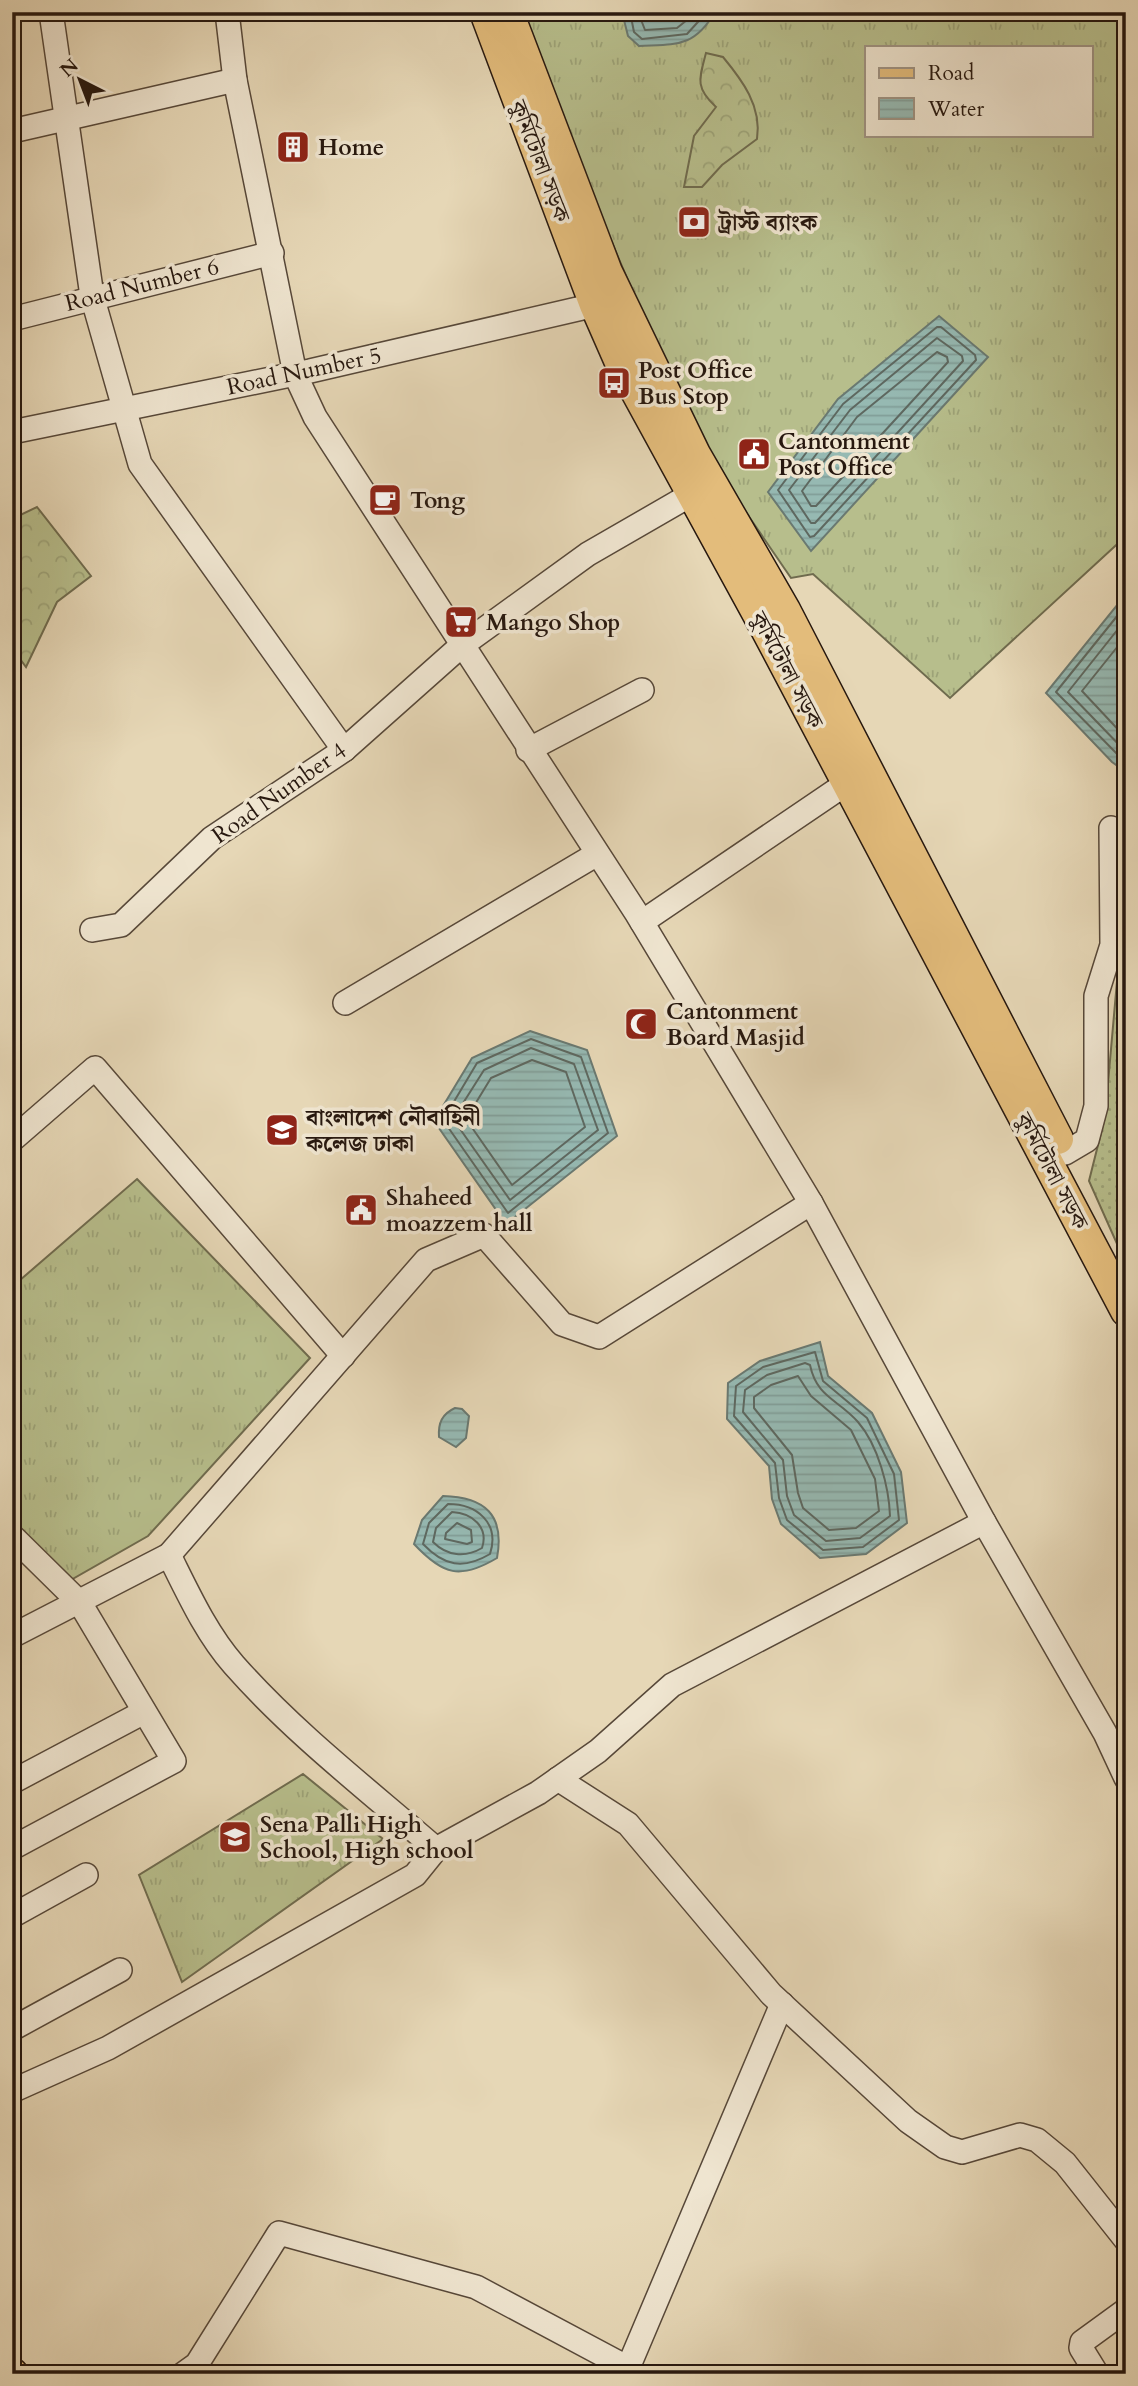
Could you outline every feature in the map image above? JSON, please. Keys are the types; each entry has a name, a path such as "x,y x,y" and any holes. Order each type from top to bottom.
{"main road":[{"name":"কুর্মিটোলা সড়ক","path":"485,12 595,305 620,362 847,783 1126,1278"},
{"name":"কুর্মিটোলা সড়ক","path":"508,12 607,272 695,454 785,610 1055,1155 1126,1311"}],"street":[{"path":"51,12 92,296 140,464 344,750"},
{"path":"227,12 235,80 295,373 315,417 528,750 642,922 811,1203 984,1522 1105,1733 1126,1778"},
{"path":"12,131 235,80"},
{"name":"Road Number 6","path":"12,319 92,296 272,253"},
{"name":"Road Number 5","path":"12,432 295,373 595,305"},
{"name":"Road Number 4","path":"92,930 121,925 212,838 344,750 461,646 587,554 692,494"},
{"path":"528,750 642,690"},
{"path":"642,922 847,783"},
{"path":"1055,1155 1087,1140 1096,1106 1096,996 1112,945 1111,828"},
{"path":"345,1003 597,854"},
{"path":"12,1140 95,1068 343,1356"},
{"path":"12,1636 169,1555 426,1259 484,1235 562,1324 599,1337 811,1203"},
{"path":"12,2091 108,2048 415,1875 436,1849 558,1779 598,1751 672,1685 984,1522"},
{"path":"12,1536 80,1603 174,1761 12,1848"},
{"path":"169,1555 205,1626 233,1664 320,1749 436,1849"},
{"path":"12,1782 144,1712"},
{"path":"558,1779 628,1824 782,2004 908,2120 946,2147 962,2152 1020,2135 1037,2140 1065,2163 1126,2240"},
{"path":"12,1916 86,1875"},
{"path":"12,2029 120,1969"},
{"path":"183,2374 197,2364 279,2234 476,2287 628,2368 782,2004"},
{"path":"1097,2374 1081,2348 1082,2342 1126,2310"}],"green space":[{"path":"521,12 1126,12 1126,536 950,698 813,574 791,578 695,438 539,71"},
{"path":"706,53 723,57 749,94 758,127 757,139 722,165 702,187 684,187 694,136 716,107 705,94 701,83"},
{"path":"37,507 91,576 57,602 26,667 12,648 12,519"},
{"path":"1126,933 1126,1264 1089,1181 1105,1117 1121,936"},
{"path":"137,1179 310,1358 148,1536 69,1581 12,1525 12,1287"},
{"path":"303,1774 383,1839 182,1982 139,1875"}],"water":[{"path":"622,12 715,12 699,32 683,42 639,46 628,36"},
{"path":"939,316 988,357 811,551 768,492 838,399"},
{"path":"1126,594 1126,772 1112,762 1046,693"},
{"path":"530,1031 587,1050 617,1136 506,1224 434,1121 472,1058"},
{"path":"820,1342 828,1376 872,1413 901,1472 907,1523 866,1554 820,1558 781,1524 772,1499 769,1466 727,1419 728,1383 760,1361"},
{"path":"455,1408 462,1409 469,1416 466,1438 456,1447 439,1437 440,1423 444,1416"},
{"path":"443,1496 470,1500 489,1511 498,1530 497,1558 472,1569 452,1571 434,1562 414,1544 422,1520"}],"place":[{"name":"Home","path":"293,147"},
{"name":"ট্রাস্ট ব্যাংক","path":"694,222"},
{"name":"Post Office Bus Stop","path":"614,383"},
{"name":"Cantonment Post Office","path":"754,454"},
{"name":"Tong","path":"385,500"},
{"name":"Mango Shop","path":"461,622"},
{"name":"Cantonment Board Masjid","path":"641,1024"},
{"name":"বাংলাদেশ নৌবাহিনী কলেজ ঢাকা","path":"282,1130"},
{"name":"Shaheed moazzem hall","path":"361,1210"},
{"name":"Sena Palli High School, High school","path":"235,1837"}]}
